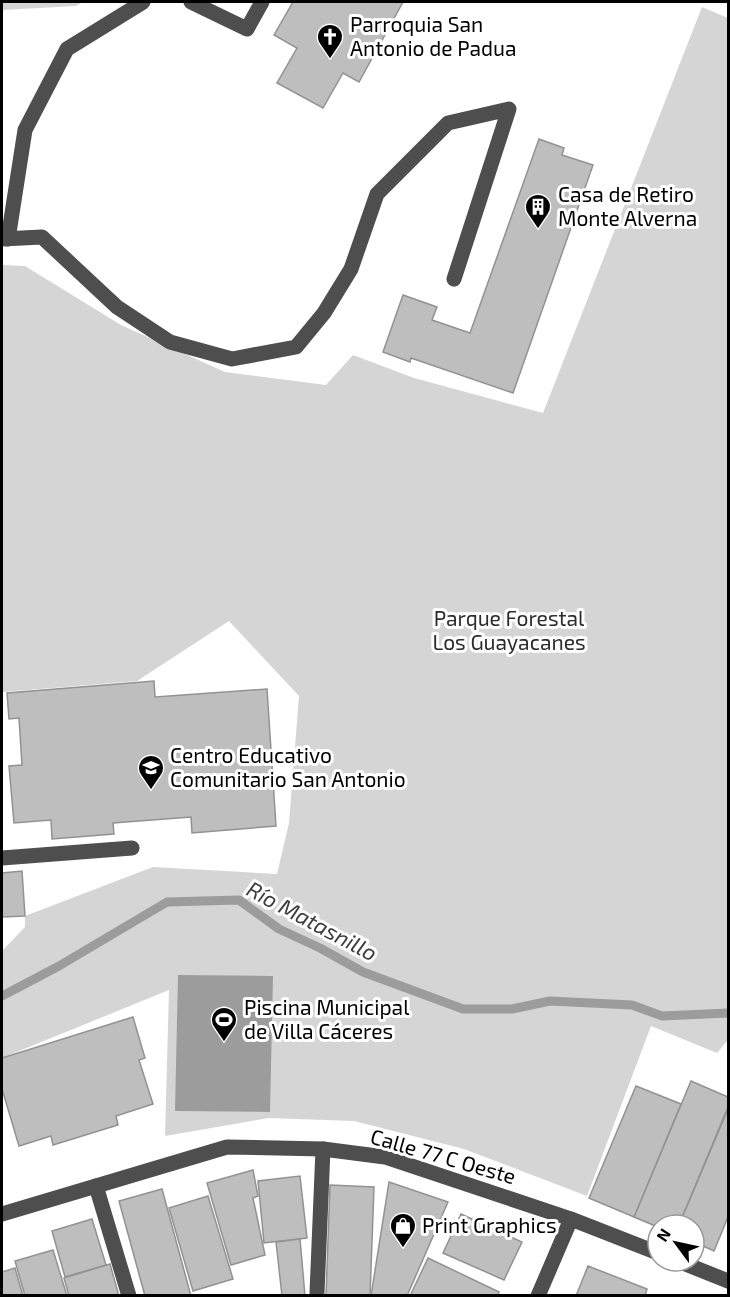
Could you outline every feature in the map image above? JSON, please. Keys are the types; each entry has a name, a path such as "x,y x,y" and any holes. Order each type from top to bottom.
{"street":[{"path":"143,2 67,49 25,130 5,239 42,237 117,307 171,342 232,360 296,346 324,313 351,269 377,194 448,123 509,109 454,279"},
{"path":"190,2 247,29 262,2"},
{"path":"2,858 132,848"},
{"name":"Calle 77 C Oeste","path":"2,1214 226,1147 322,1149 385,1157 571,1218 646,1248"},
{"path":"317,1293 322,1149"},
{"path":"96,1186 129,1296"},
{"path":"538,1296 571,1218"},
{"path":"706,1272 729,1281"}],"green space":[{"path":"2,2 83,2 76,6 3,10 2,60"},
{"name":"Parque Forestal Los Guayacanes","path":"702,7 728,18 728,1040 717,1053 651,1026 587,1196 464,1149 354,1121 269,1118 165,1136 169,990 2,1058 2,951 25,927 25,916 153,867 277,874 289,823 299,696 229,621 137,681 3,692 2,265 25,266 121,325 225,372 326,385 353,355 414,378 543,413"}],"shaded area":[{"name":"Piscina Municipal de Villa Cáceres","path":"178,975 273,976 270,1112 175,1111"}],"building":[{"name":"Parroquia San Antonio de Padua","path":"293,2 403,2 359,82 343,73 323,108 277,83 297,48 274,35"},
{"name":"Casa de Retiro Monte Alverna","path":"539,139 564,148 562,155 593,165 513,393 411,358 410,362 383,352 403,295 437,307 432,320 470,333"},
{"path":"154,681 155,697 267,689 276,826 192,833 191,817 113,823 114,834 52,839 51,820 14,823 9,766 22,765 19,718 9,719 7,693"},
{"path":"22,871 25,916 2,917 2,873"},
{"path":"133,1017 145,1058 139,1060 153,1104 116,1116 118,1125 53,1145 51,1136 19,1146 2,1089 2,1058"},
{"path":"691,1081 728,1097 728,1107 684,1213 646,1213 646,1222 634,1217"},
{"path":"636,1086 681,1104 634,1217 589,1198"},
{"path":"728,1109 728,1217 714,1251 706,1247 706,1213 684,1213"},
{"path":"253,1170 258,1196 253,1198 265,1255 231,1265 207,1183"},
{"path":"300,1176 307,1238 264,1243 258,1181"},
{"name":"Print Graphics","path":"389,1182 448,1202 407,1296 371,1296"},
{"path":"330,1185 374,1187 370,1296 326,1296"},
{"path":"162,1189 191,1296 145,1296 119,1201"},
{"path":"208,1196 233,1279 193,1291 169,1208"},
{"path":"461,1214 522,1242 504,1280 443,1253"},
{"path":"92,1219 106,1265 65,1277 52,1231"},
{"path":"300,1239 305,1296 282,1296 276,1242"},
{"path":"53,1250 67,1296 25,1296 15,1261"},
{"path":"428,1258 499,1292 498,1296 410,1296"},
{"path":"110,1264 119,1296 69,1296 64,1278"},
{"path":"588,1266 647,1289 645,1296 576,1296"},
{"path":"15,1268 23,1296 2,1296 2,1272"}],"waterway":[{"name":"Río Matasnillo","path":"2,996 59,966 167,902 239,900 279,929 363,972 463,1009 512,1009 550,1001 632,1005 662,1016 728,1013"}],"place":[{"name":"Parroquia San Antonio de Padua","path":"330,60"},
{"name":"Casa de Retiro Monte Alverna","path":"538,230"},
{"name":"Centro Educativo Comunitario San Antonio","path":"151,791"},
{"name":"Piscina Municipal de Villa Cáceres","path":"224,1043"},
{"name":"Print Graphics","path":"403,1249"}]}
